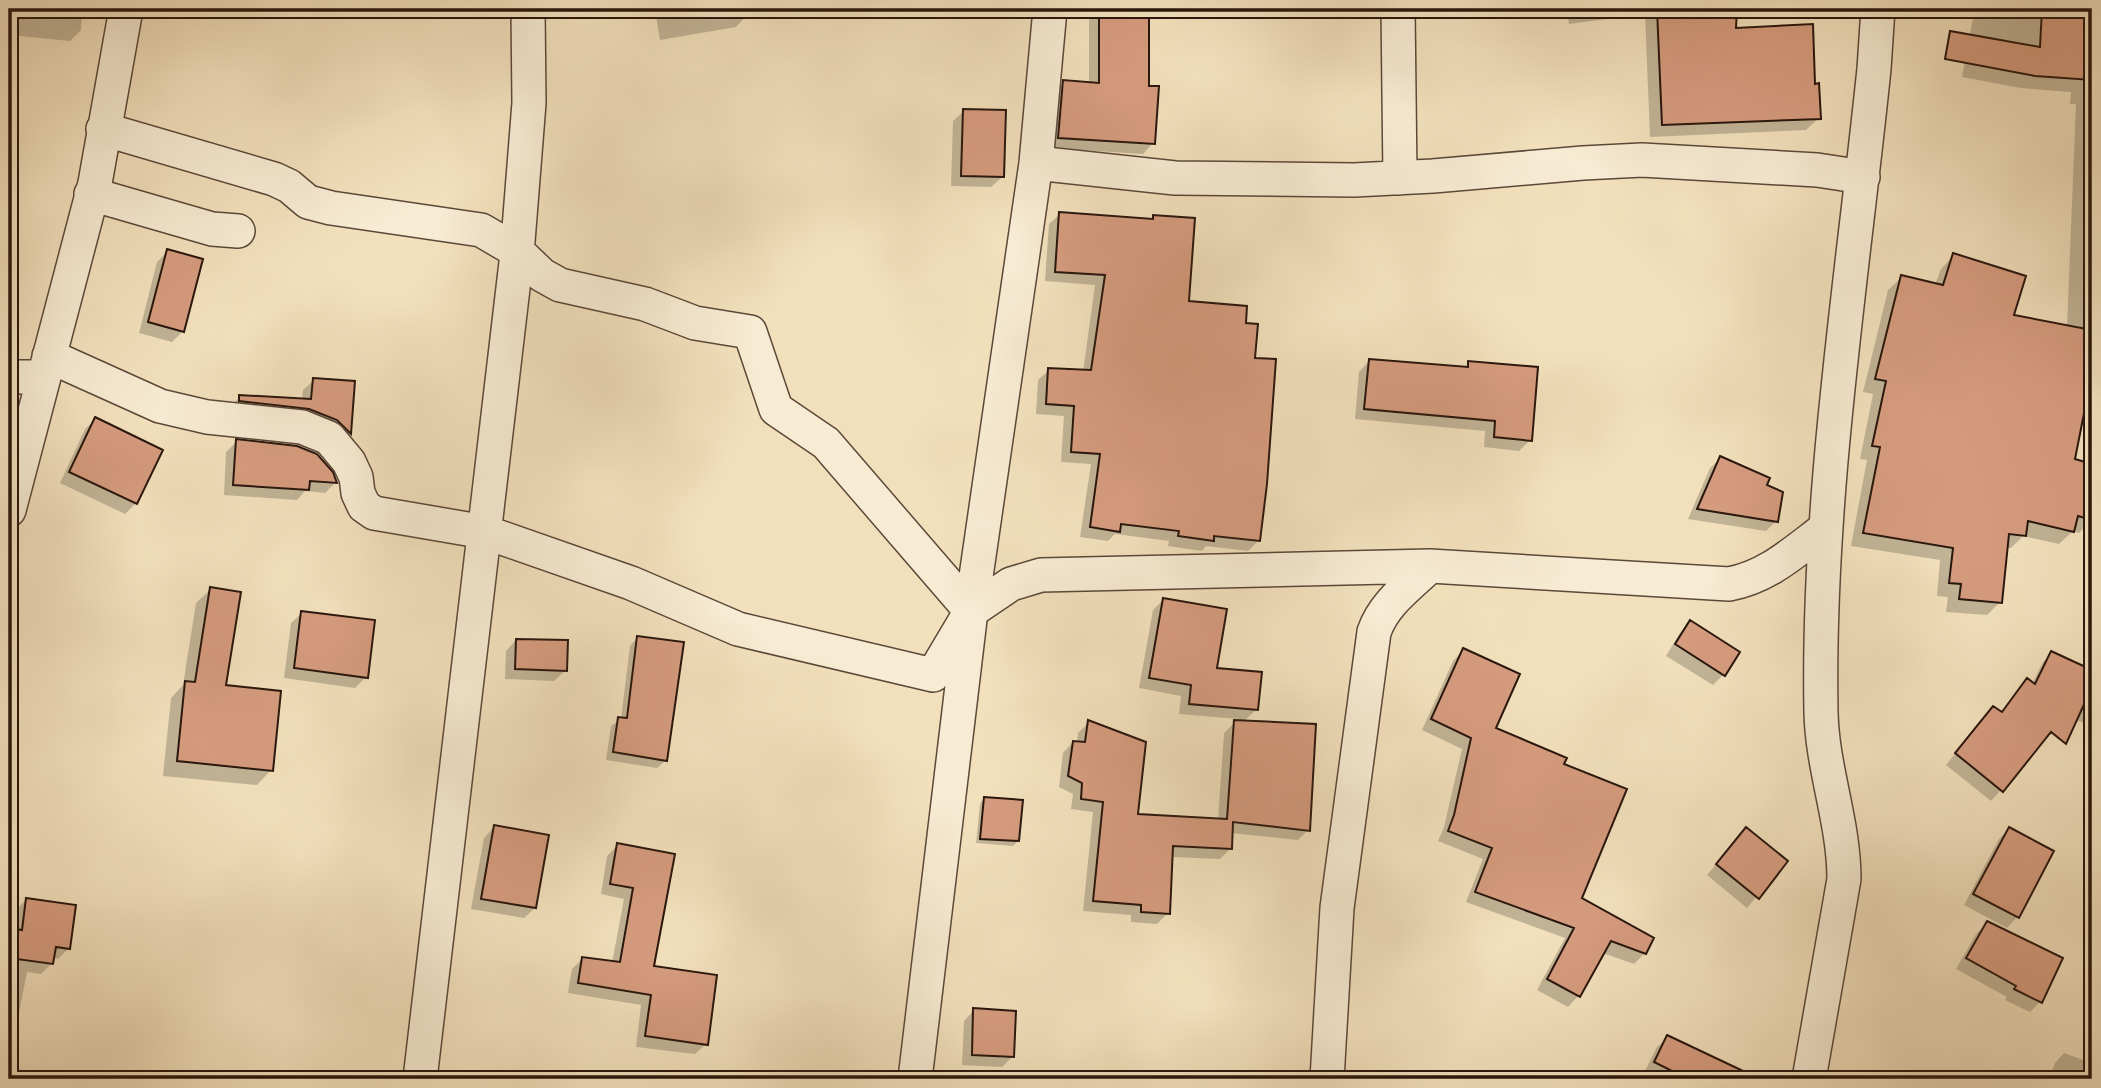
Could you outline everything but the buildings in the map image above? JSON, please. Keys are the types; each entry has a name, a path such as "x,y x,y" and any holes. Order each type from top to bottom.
{"street":[{"path":"9,510 91,194 126,9"},
{"path":"420,1079 517,251 529,103 528,9"},
{"path":"915,1079 971,611 1037,163 1050,9"},
{"path":"1398,9 1400,178"},
{"path":"1809,1079 1844,879 1841,835 1822,745 1821,675 1826,528 1830,462 1863,177 1878,9"},
{"path":"103,129 274,179 289,186 308,202 331,208 481,230 517,251 542,275 560,285 645,304 695,323 750,332 776,410 827,443 971,611"},
{"path":"1037,163 1175,178 1354,180 1642,160 1817,170 1863,177"},
{"path":"91,194 212,229 238,231"},
{"path":"9,377 46,367 160,406 207,418 302,427 329,438 349,463 356,477 358,493 365,506 374,513 485,532 631,583 738,629 933,676 971,611 1011,584 1041,575 1430,565 1729,584 1747,581 1765,573 1826,528"},
{"path":"1327,1079 1336,908 1374,632 1378,619 1389,604 1430,565"}]}
